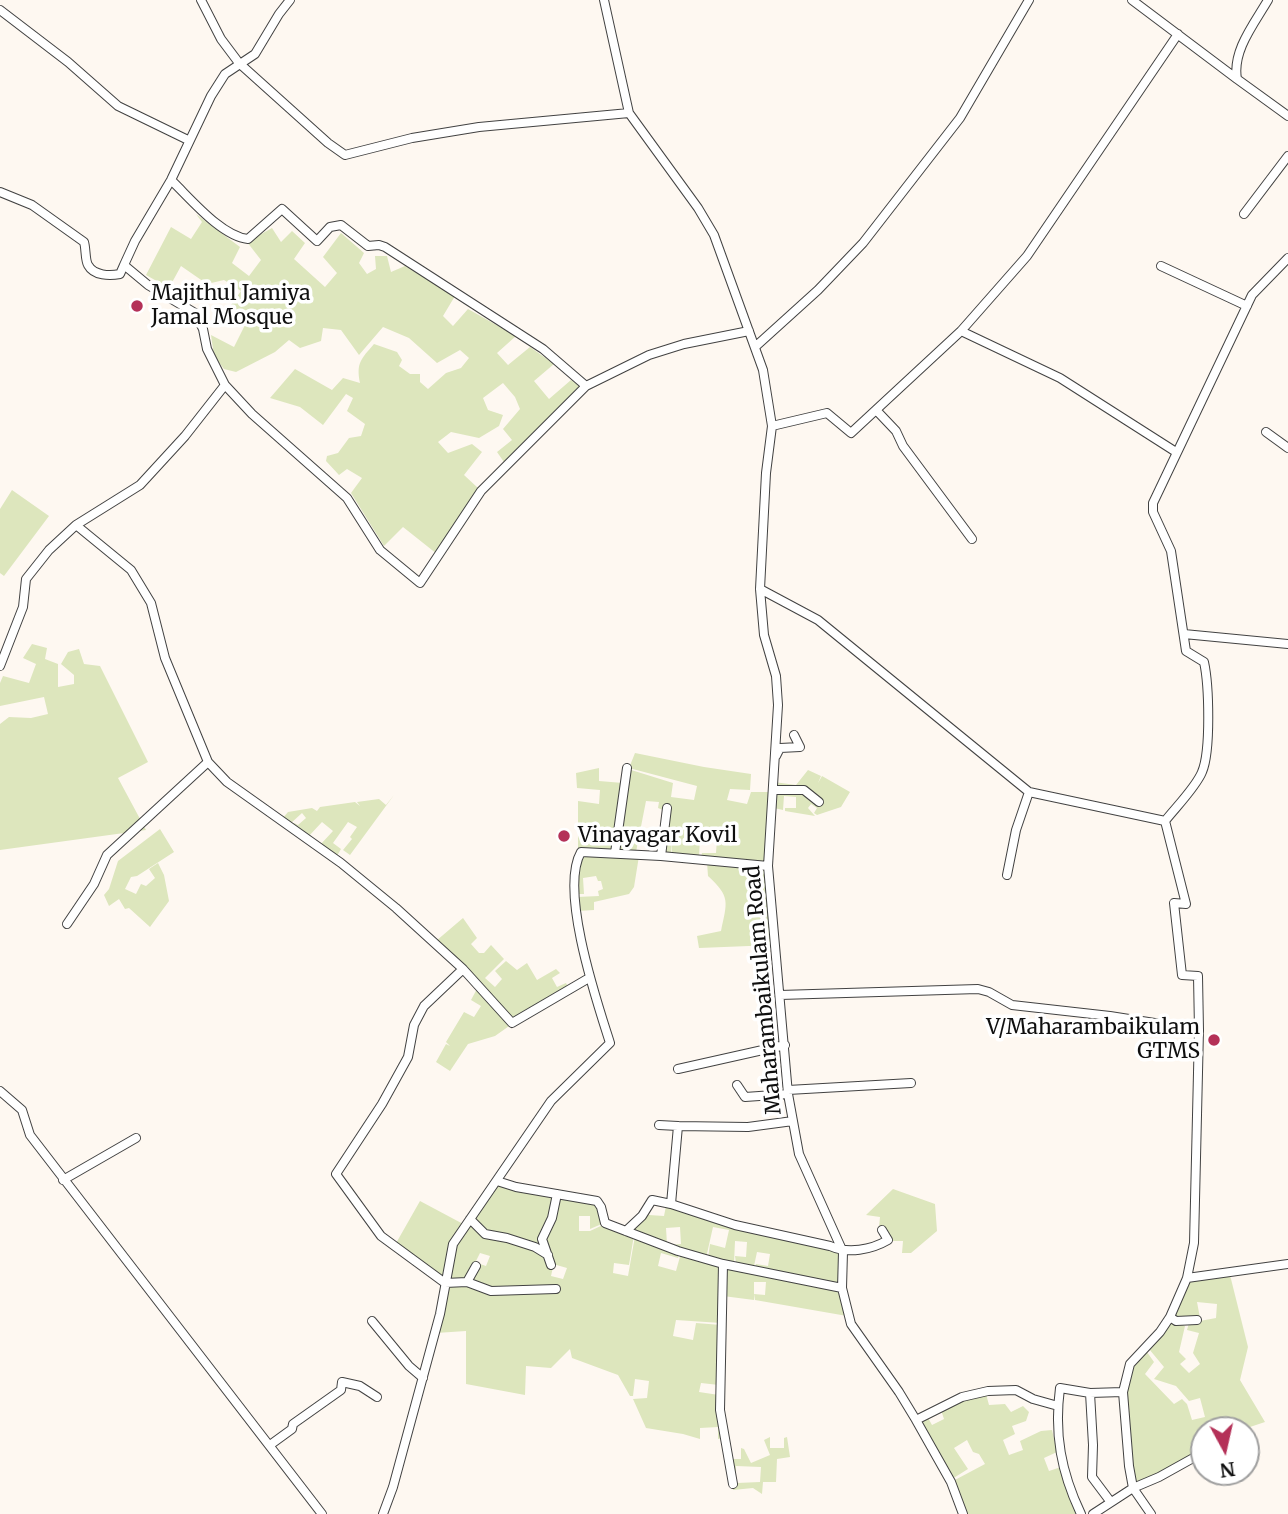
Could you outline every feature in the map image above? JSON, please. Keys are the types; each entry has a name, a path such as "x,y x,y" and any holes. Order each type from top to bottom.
{"street":[{"path":"201,0 221,39 239,64 345,155 412,138 479,127 629,113"},
{"path":"0,192 32,205 84,242 87,263 94,271 109,276 120,274 211,96 225,74 255,54 290,0"},
{"name":"Maharambaikulam Road","path":"604,0 629,113 698,208 713,235 763,370 772,426 766,473 761,589 764,635 778,705 772,872 788,1092 799,1154 843,1252 842,1288 850,1324 916,1420 951,1482 962,1514"},
{"path":"755,347 818,290 863,243 960,118 1028,0"},
{"path":"1132,0 1288,116"},
{"path":"1237,79 1235,65 1240,50 1268,0"},
{"path":"0,10 68,62 118,106 188,140"},
{"path":"772,426 827,413 850,433 961,331 1027,256 1178,34"},
{"path":"1244,214 1288,156"},
{"path":"170,180 237,238 248,239 282,209 317,241 330,228 341,225 368,246 385,247 543,349 586,386"},
{"path":"1165,821 1202,773 1208,748 1207,674 1204,662 1186,652 1171,551 1153,512 1153,503 1252,295 1288,258"},
{"path":"124,264 148,285 195,313 203,329 207,349 225,385 252,414 347,498 380,550 420,583 481,491 586,386 649,355 684,344 750,331"},
{"path":"1161,266 1247,306"},
{"path":"961,331 1060,378 1176,452"},
{"path":"0,666 23,607 26,579 49,550 76,525 140,485 185,436 225,385"},
{"path":"877,411 896,431 903,446 972,539"},
{"path":"1266,432 1288,448"},
{"path":"76,525 131,570 151,603 165,658 208,762 227,782 341,863 387,900 463,969 512,1023 589,978"},
{"path":"761,589 818,620 1029,792 1165,821"},
{"path":"1184,634 1288,644"},
{"path":"775,759 780,748 800,747 794,735"},
{"path":"67,924 94,884 107,855 208,762"},
{"path":"615,853 627,768"},
{"path":"774,790 804,790 819,802"},
{"path":"1007,875 1016,830 1029,792"},
{"path":"661,856 667,808"},
{"path":"1151,1514 1133,1488 1124,1392 1130,1364 1160,1332 1170,1317 1186,1278 1194,1243 1199,1030 1198,976 1182,975 1174,903 1186,904 1165,821"},
{"path":"383,1514 440,1314 453,1244 551,1101 611,1043 589,978 575,906 576,859 580,852 661,856 772,872"},
{"path":"463,969 424,1006 414,1025 408,1057 382,1104 336,1174 382,1236 445,1283 467,1282 491,1290 555,1289"},
{"path":"780,995 978,989 1012,1005 1199,1030"},
{"path":"678,1069 785,1045"},
{"path":"737,1085 745,1097 911,1083"},
{"path":"0,1091 22,1110 30,1135 322,1514"},
{"path":"659,1125 748,1127 793,1121"},
{"path":"671,1204 678,1126"},
{"path":"64,1180 136,1138"},
{"path":"497,1181 597,1201 606,1223 678,1251 723,1264 842,1288"},
{"path":"551,1265 542,1239 552,1218 557,1194"},
{"path":"626,1231 642,1216 652,1200 735,1224 830,1246 843,1252 878,1245 888,1240 882,1230"},
{"path":"470,1219 485,1234 526,1244 548,1255"},
{"path":"723,1264 720,1410 733,1484"},
{"path":"1186,1278 1288,1264"},
{"path":"467,1282 477,1266"},
{"path":"1170,1317 1177,1321 1197,1320"},
{"path":"372,1321 409,1366 423,1378"},
{"path":"270,1445 292,1429 293,1424 341,1391 342,1382 360,1386 377,1397"},
{"path":"1081,1514 1071,1493 1057,1443 1060,1388 1090,1393 1124,1392"},
{"path":"916,1420 962,1397 988,1391 1016,1390 1033,1399 1058,1406"},
{"path":"1090,1393 1094,1445 1092,1477 1110,1501"},
{"path":"1093,1514 1133,1488 1190,1460"}],"green space":[{"path":"196,214 240,247 232,263 249,276 261,260 247,242 272,228 281,242 292,231 305,243 294,259 325,287 337,273 323,257 341,233 364,253 359,263 367,274 376,269 375,256 387,256 391,272 405,266 455,296 443,316 453,326 468,309 516,336 497,353 508,365 530,347 554,364 534,381 549,399 571,380 580,386 504,462 497,452 512,440 503,429 520,409 515,397 503,383 483,398 488,410 503,415 499,426 479,438 451,432 438,442 448,453 472,444 482,452 464,475 478,488 437,554 403,527 384,546 351,493 362,478 347,469 339,475 326,461 327,456 338,453 349,438 361,436 365,424 347,411 353,398 346,394 323,425 300,407 270,398 295,369 332,390 343,378 360,383 361,362 374,344 397,352 402,360 399,366 410,374 420,374 420,382 428,389 446,373 461,368 469,358 460,350 437,363 409,338 383,327 359,355 341,330 323,328 321,341 300,348 289,340 275,352 236,372 224,369 214,356 211,335 234,347 248,319 228,309 241,291 224,280 207,284 181,266 169,288 146,275 171,227 191,239 202,222"},
{"path":"12,490 49,516 4,576 0,573 0,509"},
{"path":"32,644 47,648 45,659 58,664 58,687 74,684 74,675 61,664 68,652 79,649 84,664 100,666 148,762 118,778 146,830 0,850 0,724 9,717 31,718 48,714 44,697 0,706 0,683 3,676 29,683 36,664 23,658"},
{"path":"635,753 751,774 750,790 730,789 727,800 747,804 751,792 772,792 767,864 701,857 702,853 716,853 717,839 700,838 699,857 672,856 672,839 671,855 663,855 663,810 658,808 659,802 646,801 636,852 617,851 628,769 673,783 671,797 694,800 697,786 629,768"},
{"path":"599,768 599,781 623,783 614,852 578,850 578,801 599,804 600,790 577,788 576,773"},
{"path":"808,770 821,776 818,783 822,776 850,792 841,807 817,815 814,813 817,808 811,804 808,808 815,816 785,811 785,808 796,808 796,797 784,796 783,810 774,808 775,791 804,789 774,789 774,782 796,785"},
{"path":"394,795 350,855 343,850 357,827 348,822 333,843 341,849 337,856 320,845 333,831 322,822 308,837 292,825 298,825 306,818 302,813 290,824 282,819 288,812 312,808 317,811 320,807 355,802 360,806 357,802 379,799 386,805"},
{"path":"160,829 174,852 137,876 131,877 125,889 136,894 141,884 146,886 155,878 149,869 158,863 164,875 169,901 150,927 129,908 125,909 119,899 109,906 104,895 109,889 118,861"},
{"path":"581,853 639,856 634,887 629,894 594,902 594,910 578,911 577,897 599,896 598,891 603,889 596,876 583,878 584,894 577,894"},
{"path":"707,862 767,867 774,945 699,948 697,936 721,931 726,906 721,889 708,876"},
{"path":"463,918 477,938 471,944 479,953 484,953 491,945 504,959 485,978 495,987 502,979 495,971 506,961 517,970 527,963 537,980 556,969 560,973 552,978 557,987 566,983 568,987 514,1020 436,941"},
{"path":"478,987 512,1024 495,1036 468,1044 450,1071 436,1062 446,1044 450,1046 446,1042 464,1012 474,1017 481,1006 471,1000"},
{"path":"498,1183 555,1195 551,1217 541,1239 550,1266 553,1267 551,1276 563,1279 567,1268 553,1264 543,1239 553,1219 558,1195 582,1198 597,1207 604,1223 590,1229 590,1216 579,1216 579,1231 590,1231 605,1224 634,1235 629,1265 614,1263 613,1273 628,1276 635,1236 679,1253 678,1258 661,1253 658,1266 676,1271 681,1253 722,1265 721,1323 676,1320 673,1336 693,1340 696,1323 721,1325 719,1385 701,1383 699,1392 719,1395 723,1438 718,1439 718,1427 700,1428 700,1439 646,1428 633,1399 647,1398 649,1381 635,1379 633,1396 630,1396 618,1375 572,1358 570,1349 551,1368 526,1366 525,1395 466,1384 466,1331 436,1333 445,1284 467,1283 491,1292 556,1290 491,1289 469,1282 477,1263 486,1266 490,1256 480,1253 466,1281 446,1281 454,1245 470,1221 485,1236 507,1239 542,1251 528,1243 489,1234 472,1219"},
{"path":"893,1189 935,1204 937,1231 911,1253 902,1253 903,1241 891,1241 879,1227 880,1217 866,1215"},
{"path":"420,1201 465,1225 452,1244 444,1280 395,1245"},
{"path":"666,1206 842,1253 841,1286 755,1267 756,1264 768,1266 770,1254 757,1252 754,1266 736,1263 735,1256 746,1257 747,1242 735,1241 734,1263 708,1258 710,1244 725,1248 729,1230 713,1227 706,1258 668,1245 681,1244 680,1227 666,1228 667,1244 628,1232 650,1207 649,1215 664,1216"},
{"path":"724,1265 841,1289 847,1316 755,1300 754,1294 754,1300 723,1296","holes":["754,1282 766,1282 765,1295 754,1294"]},
{"path":"1230,1275 1248,1347 1240,1380 1265,1422 1260,1424 1260,1416 1205,1416 1200,1398 1189,1401 1176,1386 1154,1379 1164,1367 1149,1349 1170,1320 1185,1326 1179,1352 1186,1359 1180,1364 1189,1373 1200,1364 1193,1353 1199,1333 1187,1330 1189,1323 1216,1318 1217,1304 1197,1302 1200,1318 1185,1320 1172,1316 1187,1281"},
{"path":"1147,1352 1154,1362 1145,1374 1174,1404 1182,1399 1187,1404 1191,1416 1190,1456 1156,1476 1135,1484 1126,1393 1132,1366"},
{"path":"986,1394 989,1405 1005,1404 1011,1412 1023,1406 1029,1412 1026,1421 1012,1426 1015,1434 1003,1440 1009,1455 1023,1450 1020,1441 1041,1431 1052,1430 1057,1452 1044,1458 1049,1471 1061,1467 1079,1514 964,1514 953,1481 985,1464 979,1454 973,1452 967,1440 954,1448 968,1469 952,1479 918,1421 927,1416 932,1425 944,1419 941,1410 963,1399"},
{"path":"770,1437 770,1448 784,1448 784,1438 787,1437 790,1457 777,1459 776,1482 763,1482 762,1494 753,1488 733,1490 732,1486 737,1483 760,1482 761,1467 736,1466 736,1480 730,1459 741,1459 741,1448 751,1463 770,1455 764,1440"}],"place":[{"name":"Majithul Jamiya Jamal Mosque","path":"137,306"},
{"name":"Vinayagar Kovil","path":"564,836"},
{"name":"V/Maharambaikulam GTMS","path":"1214,1040"}]}
